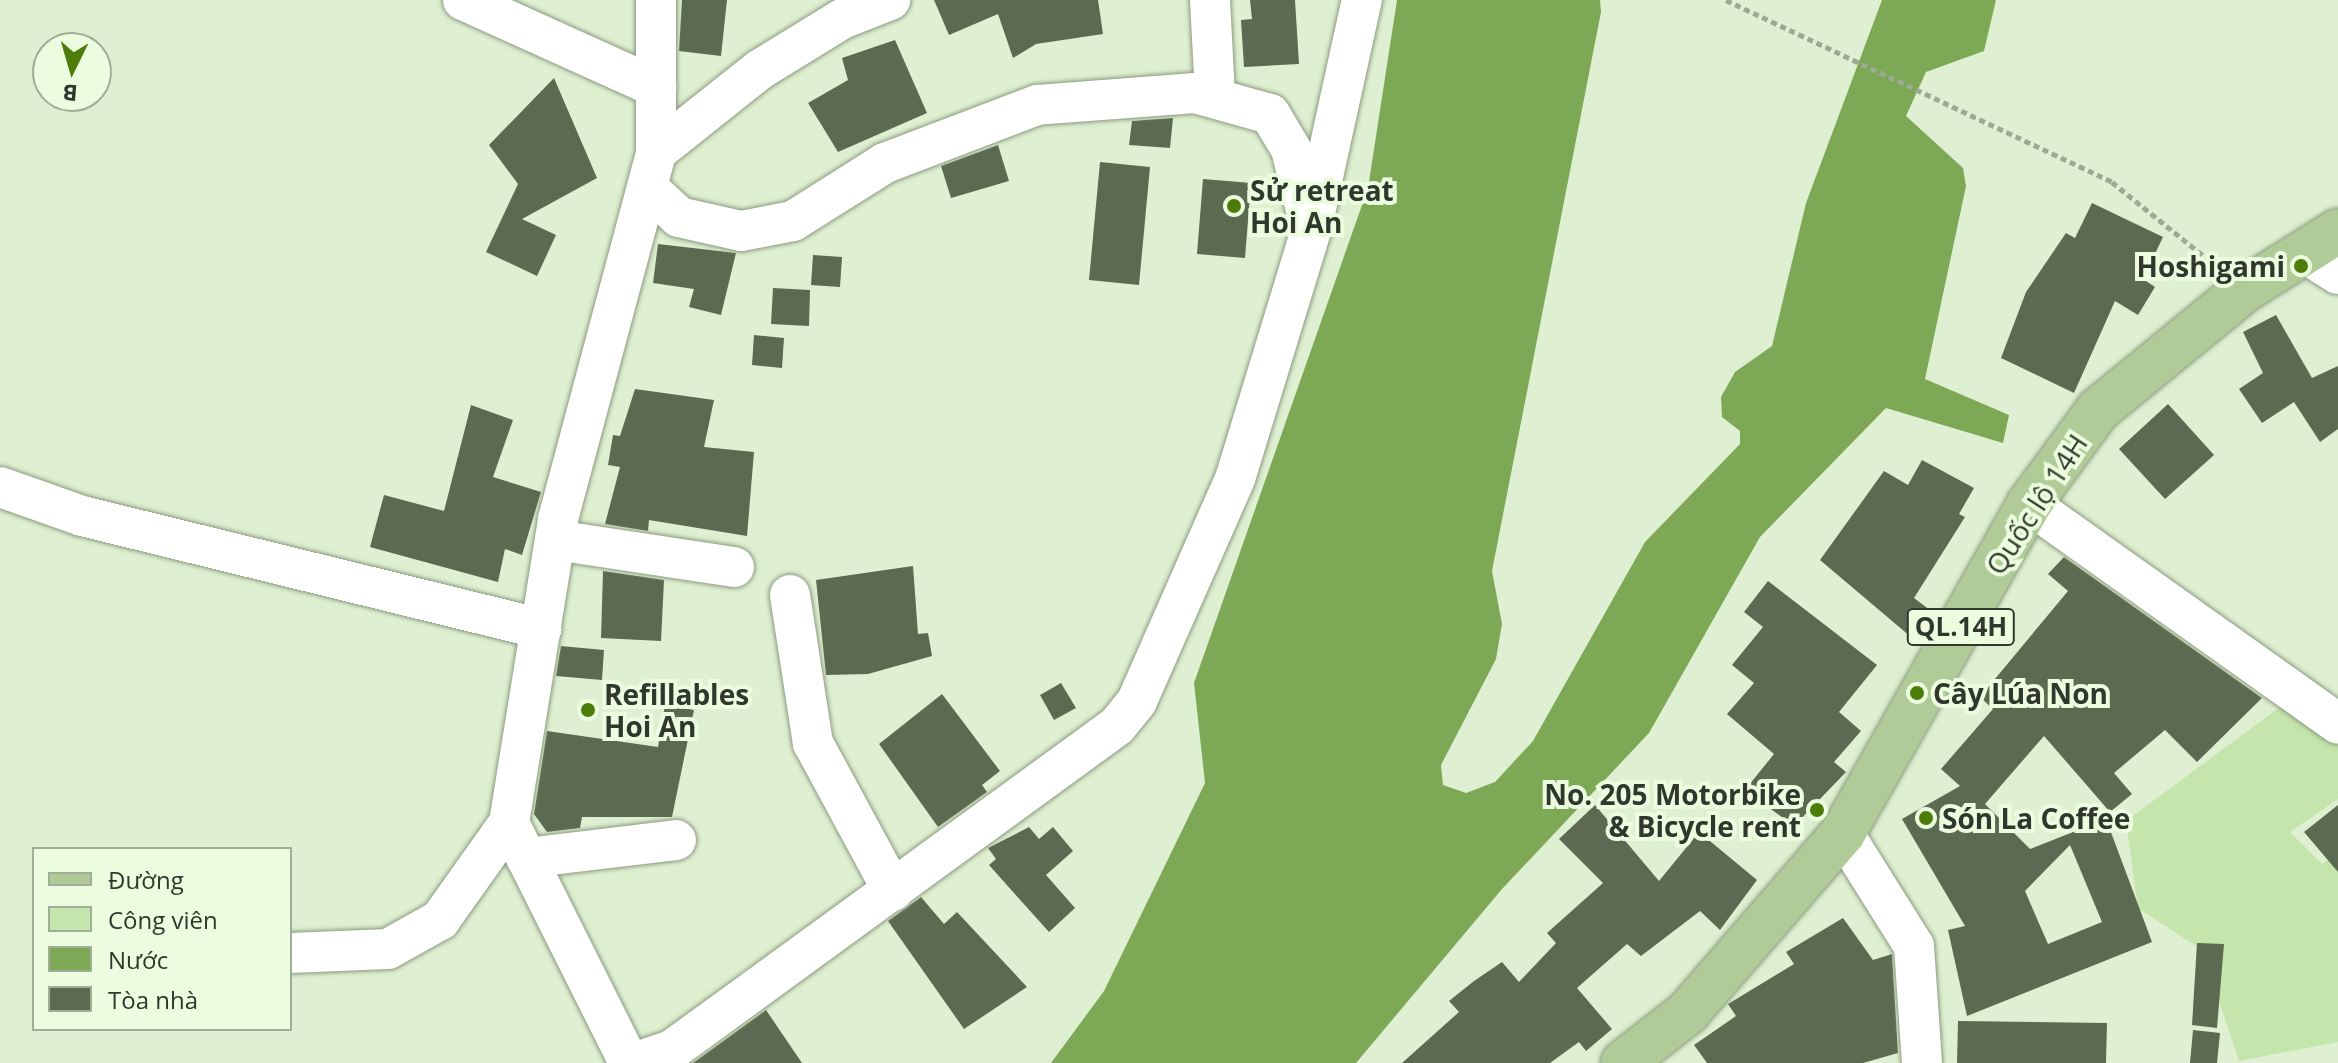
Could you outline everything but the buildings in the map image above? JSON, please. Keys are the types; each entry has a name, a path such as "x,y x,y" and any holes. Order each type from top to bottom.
{"main road":[{"name":"Quốc lộ 14H","path":"1623,1063 1688,1012 1843,833 2029,504 2098,410 2246,289 2326,252"}],"street":[{"path":"463,0 656,87"},
{"path":"292,953 388,949 440,920 509,823 555,540 597,358 652,171 656,0"},
{"path":"652,171 759,70 842,19 890,0"},
{"path":"1210,0 1215,95"},
{"path":"509,823 632,1063 672,1050 1081,756 1137,701 1235,479 1311,230 1362,0"},
{"path":"652,171 679,217 741,231 793,221 885,163 1037,105 1215,95 1270,114 1291,149 1311,230"},
{"path":"0,487 82,516 541,629"},
{"path":"2029,504 2338,724"},
{"path":"555,540 734,567"},
{"path":"790,595 813,743 893,891"},
{"path":"1843,833 1914,946 1922,1063"},
{"path":"526,858 676,840"}],"path":[{"path":"1726,0 2112,182 2246,289"}],"green space":[{"path":"2300,692 2338,724 2338,799 2290,832 2322,864 2338,854 2338,1042 2239,1061 2202,950 2138,908 2126,821"}],"water":[{"path":"1397,0 1600,0 1601,12 1492,571 1502,624 1496,659 1441,765 1443,785 1466,793 1495,782 1533,741 1645,542 1740,444 1740,431 1722,417 1721,397 1735,372 1772,346 1806,203 1882,0 1996,0 1984,51 1926,72 1906,116 1963,168 1966,186 1925,379 2009,415 2003,443 1886,408 1760,537 1649,733 1502,889 1356,1063 1051,1063 1104,991 1205,783 1194,683 1368,188"}],"place":[{"name":"Sử retreat Hoi An","path":"1234,206"},
{"name":"Hoshigami","path":"2301,266"},
{"name":"Cây Lúa Non","path":"1917,693"},
{"name":"Refillables Hoi An","path":"588,710"},
{"name":"No. 205 Motorbike & Bicycle rent","path":"1817,810"},
{"name":"Són La Coffee","path":"1926,818"}]}
